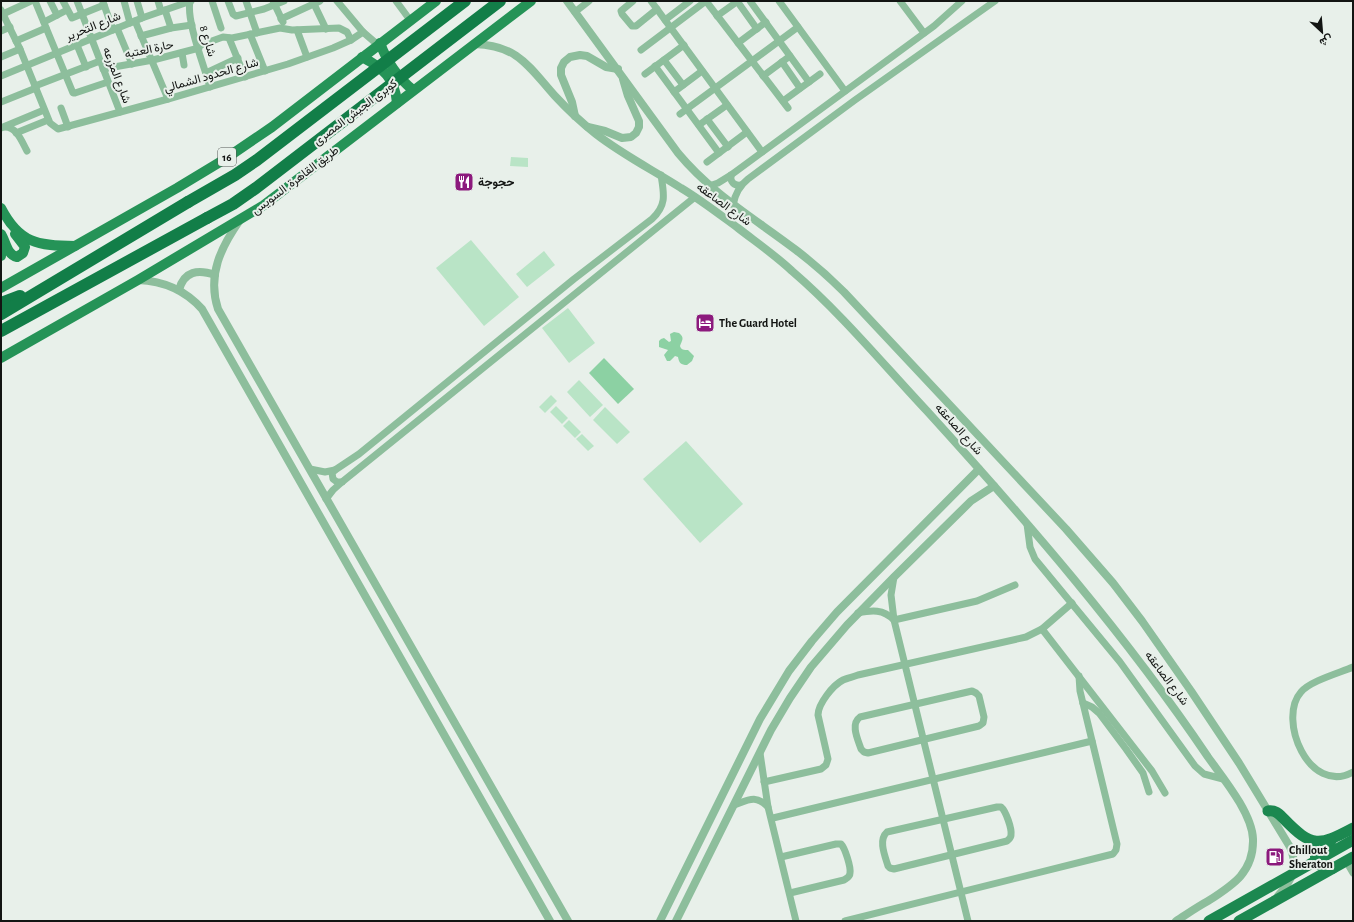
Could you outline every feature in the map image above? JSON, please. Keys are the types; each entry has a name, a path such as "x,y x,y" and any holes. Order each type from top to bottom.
{"highway":[{"name":"كوبرى الجيش المصرى","path":"35,293 257,160 464,1"},
{"name":"كوبرى الجيش المصرى","path":"1,331 233,204 500,1"},
{"name":"16","path":"1,303 20,296 35,293"},
{"name":"16","path":"1,314 35,293"},
{"path":"1268,811 1277,813 1298,834 1309,840 1322,841 1336,837"},
{"path":"1333,868 1320,865 1316,855 1319,848 1353,828"},
{"path":"1209,921 1353,840"},
{"path":"1239,921 1350,859"}],"main road":[{"name":"16","path":"1,288 77,246 237,151 272,127 436,1"},
{"name":"طريق القاهرة, السويس","path":"1,358 138,280 275,198 531,1"},
{"path":"379,44 393,70 402,81 414,90"},
{"path":"362,57 379,67 387,75 395,91 397,103"},
{"path":"1,208 15,234 24,245 25,249 23,253 17,257 11,255 1,234"},
{"path":"9,222 18,232 36,242 49,245 77,246"},
{"path":"1,247 1,256"}],"street":[{"path":"31,1 2,12 20,49 48,120 55,128 65,128 61,108"},
{"path":"35,1 65,75 74,93 108,82"},
{"path":"50,1 57,15"},
{"path":"63,1 72,18 103,3 132,64"},
{"name":"شارع المزرعه","path":"77,1 120,112"},
{"path":"124,1 132,22 141,36 168,99"},
{"path":"137,1 142,18"},
{"path":"158,1 172,28"},
{"name":"شارع التحرير","path":"1,76 175,4 190,1"},
{"name":"شارع 8","path":"190,1 189,10 192,25 210,87"},
{"path":"212,1 222,28"},
{"path":"237,1 229,2 234,16 250,13 274,3 284,1"},
{"path":"246,1 250,13 253,33 265,71"},
{"path":"337,1 363,32 379,44"},
{"path":"396,1 410,20"},
{"name":"شارع الصاعقه","path":"567,1 678,153 696,173 709,186 796,250 838,286 1082,546 1124,597 1167,656 1219,732 1290,847 1294,860 1294,870 1291,880 1286,888 1274,901"},
{"path":"575,12 590,1"},
{"path":"633,1 621,11 632,26 636,26 658,10"},
{"path":"651,1 762,152"},
{"path":"665,20 690,1"},
{"path":"640,50 706,1 788,108"},
{"path":"717,16 737,1 757,29"},
{"path":"750,1 809,82"},
{"path":"779,1 845,91"},
{"path":"900,1 924,33"},
{"path":"709,186 731,176 924,33 962,1"},
{"path":"281,18 317,2 326,29"},
{"path":"733,205 735,196 741,185 752,176 848,105 993,2"},
{"path":"274,3 287,30"},
{"path":"16,41 45,25 57,15 67,10"},
{"path":"738,43 766,22"},
{"path":"141,36 172,28 192,25"},
{"path":"1,31 10,27"},
{"path":"680,114 798,27"},
{"name":"حارة العتبه","path":"103,69 182,53 223,37 229,38 277,28 297,30 339,28 347,32 351,40"},
{"path":"297,30 307,57"},
{"name":"شارع الحدود الشمالي","path":"65,128 265,71 351,40 363,32"},
{"path":"229,38 245,77"},
{"name":"شارع الصاعقه","path":"474,44 497,47 518,56 530,66 552,93 587,127 626,155 695,197 777,258 813,290 841,318 980,470 1087,595 1142,664 1182,718 1244,810 1249,821 1253,838 1251,857 1246,869 1233,884 1176,921"},
{"path":"77,45 86,67"},
{"path":"645,74 684,45"},
{"path":"1,58 20,49"},
{"path":"182,53 184,65"},
{"path":"575,116 570,95 561,75 561,68 564,62 573,56 583,55 620,72 640,124 638,130 631,137 622,138 605,131 587,127"},
{"path":"763,76 790,56"},
{"path":"206,73 238,58"},
{"path":"664,60 683,86"},
{"path":"1,102 100,62"},
{"path":"782,62 800,88"},
{"path":"655,66 719,153"},
{"path":"674,92 702,71"},
{"path":"782,101 820,74"},
{"path":"699,125 727,104"},
{"path":"3,127 44,110"},
{"path":"707,119 728,147"},
{"path":"16,133 48,120"},
{"path":"3,127 11,128 16,133 27,151"},
{"path":"707,162 747,132"},
{"path":"310,469 325,472 335,470 359,454 574,279 652,219 661,209 664,194 661,175"},
{"path":"731,176 733,183 741,185"},
{"path":"326,499 342,482 695,197"},
{"path":"661,209 668,211 673,216"},
{"path":"240,220 224,244 218,261 215,275 214,298 218,309 568,921"},
{"path":"179,290 183,280 191,274 202,271 215,275"},
{"path":"138,280 155,282 179,290 192,299 202,309 550,921"},
{"path":"335,470 332,473 333,479 337,482 342,482"},
{"path":"660,921 760,719 789,671 837,612 980,470"},
{"path":"676,921 780,714 800,682 834,638 858,613 971,502 994,486"},
{"path":"1027,524 1029,544 1038,563 1120,662 1198,770 1208,775 1223,779"},
{"path":"894,577 891,595 894,620 968,921"},
{"path":"894,620 977,601 1015,585"},
{"path":"764,782 821,769 826,765 828,759 818,712 820,706 835,686 847,678 1020,639 1042,629 1072,603"},
{"path":"858,613 871,610 881,611 894,620"},
{"path":"1042,629 1152,771 1165,793"},
{"path":"1352,670 1309,685 1301,692 1296,700 1293,707 1293,721 1298,745 1304,757 1312,766 1325,775 1342,776 1353,772"},
{"path":"845,921 1110,856 1114,852 1117,844 1079,687 1079,676"},
{"path":"970,691 976,693 980,698 984,721 981,725 924,740 866,753 862,751 855,726 855,722 860,717 915,704 970,691"},
{"path":"1083,703 1092,707 1099,714 1126,748 1143,772 1149,792"},
{"path":"773,818 1092,741"},
{"path":"760,753 768,807 796,921"},
{"path":"734,805 754,798 761,801 768,807"},
{"path":"999,807 1003,808 1011,833 1009,839 952,854 894,869 890,868 887,864 883,838 889,832 999,807"},
{"path":"781,857 836,844 841,844 845,849 850,873 847,878 790,893"},
{"path":"1350,859 1353,873"}],"shaded area":[{"path":"511,157 528,158 528,167 510,166"},
{"path":"471,240 519,297 484,326 436,268"},
{"path":"544,251 555,265 527,287 516,274"},
{"path":"568,308 595,343 569,363 542,328"},
{"path":"674,332 679,333 682,336 681,348 688,350 694,356 692,361 687,365 683,365 679,361 678,357 675,356 670,361 667,361 664,355 668,350 659,347 659,341 661,339 664,338 669,342 671,341 670,334"},
{"path":"604,358 634,389 618,404 589,373"},
{"path":"579,380 603,405 590,417 567,392"},
{"path":"551,395 557,401 545,413 539,407"},
{"path":"556,406 568,418 562,424 550,412"},
{"path":"605,407 630,432 617,444 593,420"},
{"path":"569,420 581,432 575,438 563,426"},
{"path":"582,434 594,446 588,451 576,439"},
{"path":"686,441 743,504 700,543 643,479"}],"place":[{"name":"حجوجة","path":"464,182"},
{"name":"The Guard Hotel","path":"705,323"},
{"name":"Chillout Sheraton","path":"1275,857"}]}
